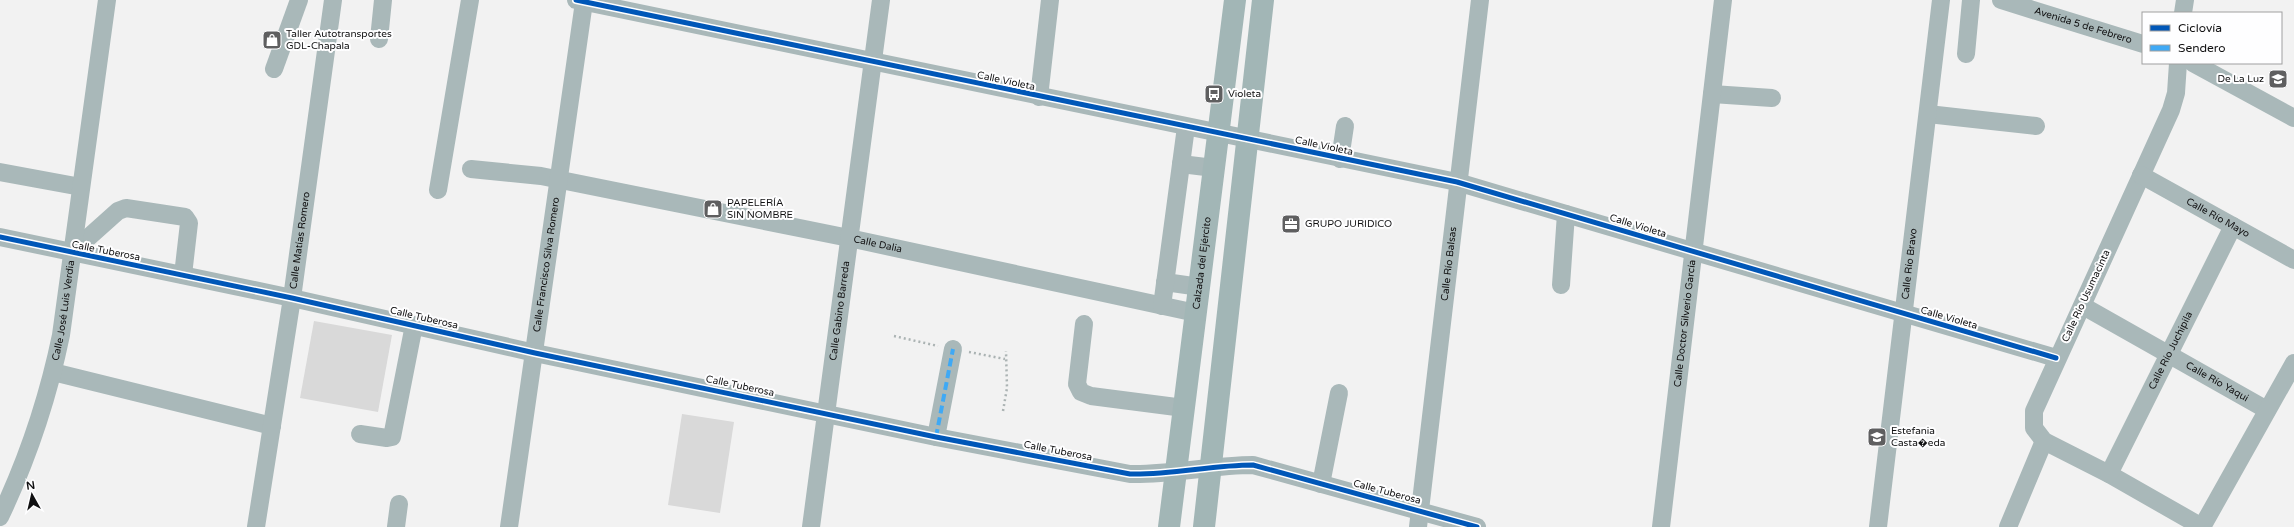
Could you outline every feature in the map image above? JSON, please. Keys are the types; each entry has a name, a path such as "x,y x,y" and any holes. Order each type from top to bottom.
{"main road":[{"name":"Calzada del Ejército","path":"1169,527 1236,0"},
{"path":"1204,527 1264,0"}],"street":[{"name":"Calle José Luis Verdia","path":"0,517 32,441 53,372 61,335 80,187 107,0"},
{"path":"274,68 299,0"},
{"name":"Calle Matías Romero","path":"256,527 292,298 332,0"},
{"path":"379,39 383,0"},
{"path":"438,190 470,0"},
{"name":"Calle Gabino Barreda","path":"811,527 881,0"},
{"name":"Calle Violeta","path":"1039,97 1050,0"},
{"name":"Calle Río Balsas","path":"1419,519 1457,182 1480,0"},
{"name":"Calle Doctor Silverio García","path":"1661,527 1723,0"},
{"name":"Calle Río Bravo","path":"1878,527 1905,315 1941,0"},
{"path":"1966,54 1971,0"},
{"name":"Avenida 5 de Febrero","path":"2001,0 2142,44"},
{"path":"2183,12 2185,0"},
{"name":"Calle Violeta","path":"580,1 873,63 1457,182 1905,315 2056,358"},
{"name":"Calle Francisco Silva Romero","path":"509,527 535,353 580,1"},
{"name":"Calle Río Usumacinta","path":"2044,441 2034,428 2034,411 2056,358 2083,306 2171,110 2176,93 2178,64"},
{"path":"2195,64 2294,118"},
{"path":"1712,94 1772,98"},
{"path":"1928,114 2036,126"},
{"path":"1340,159 1345,126"},
{"path":"1162,306 1186,127"},
{"path":"1181,164 1214,168"},
{"name":"Calle Dalia","path":"471,169 558,180 849,238 1196,313"},
{"path":"0,172 80,187"},
{"name":"Calle Río Mayo","path":"2141,175 2294,260"},
{"path":"71,253 118,211 126,208 185,217 189,223 183,275"},
{"path":"1561,285 1566,214"},
{"name":"Calle Río Juchipila","path":"2109,474 2233,226"},
{"name":"Calle Tuberosa","path":"0,237 292,298 535,353 936,437 1130,474 1175,472 1253,465 1321,484 1419,519 1477,527"},
{"path":"1165,282 1200,287"},
{"name":"Calle Río Yaqui","path":"2083,306 2267,410"},
{"path":"1084,324 1077,384 1081,392 1091,396 1184,408"},
{"path":"360,434 387,438 392,437 414,326"},
{"path":"936,437 953,349"},
{"path":"2008,527 2044,441 2109,474 2202,527 2294,363"},
{"path":"53,372 272,426"},
{"path":"1321,484 1339,393"},
{"path":"396,527 399,504"}],"path":[{"path":"1003,411 1006,392 1006,351"}],"building":[{"path":"314,321 392,335 378,412 300,398"},
{"path":"682,414 734,422 720,513 668,505"}],"marked path":[{"path":"936,437 953,349"}],"cycle path":[{"path":"576,0 1457,182 2056,358"},
{"path":"0,237 292,298 535,353 936,437 1130,474 1161,473 1238,465 1253,465 1477,527"}],"place":[{"name":"Taller Autotransportes GDL-Chapala","path":"272,40"},
{"name":"De La Luz","path":"2278,79"},
{"name":"Violeta","path":"1214,94"},
{"name":"PAPELERÍA SIN NOMBRE","path":"713,209"},
{"name":"GRUPO JURIDICO","path":"1291,224"},
{"name":"Estefania Casta�eda","path":"1877,437"}]}
